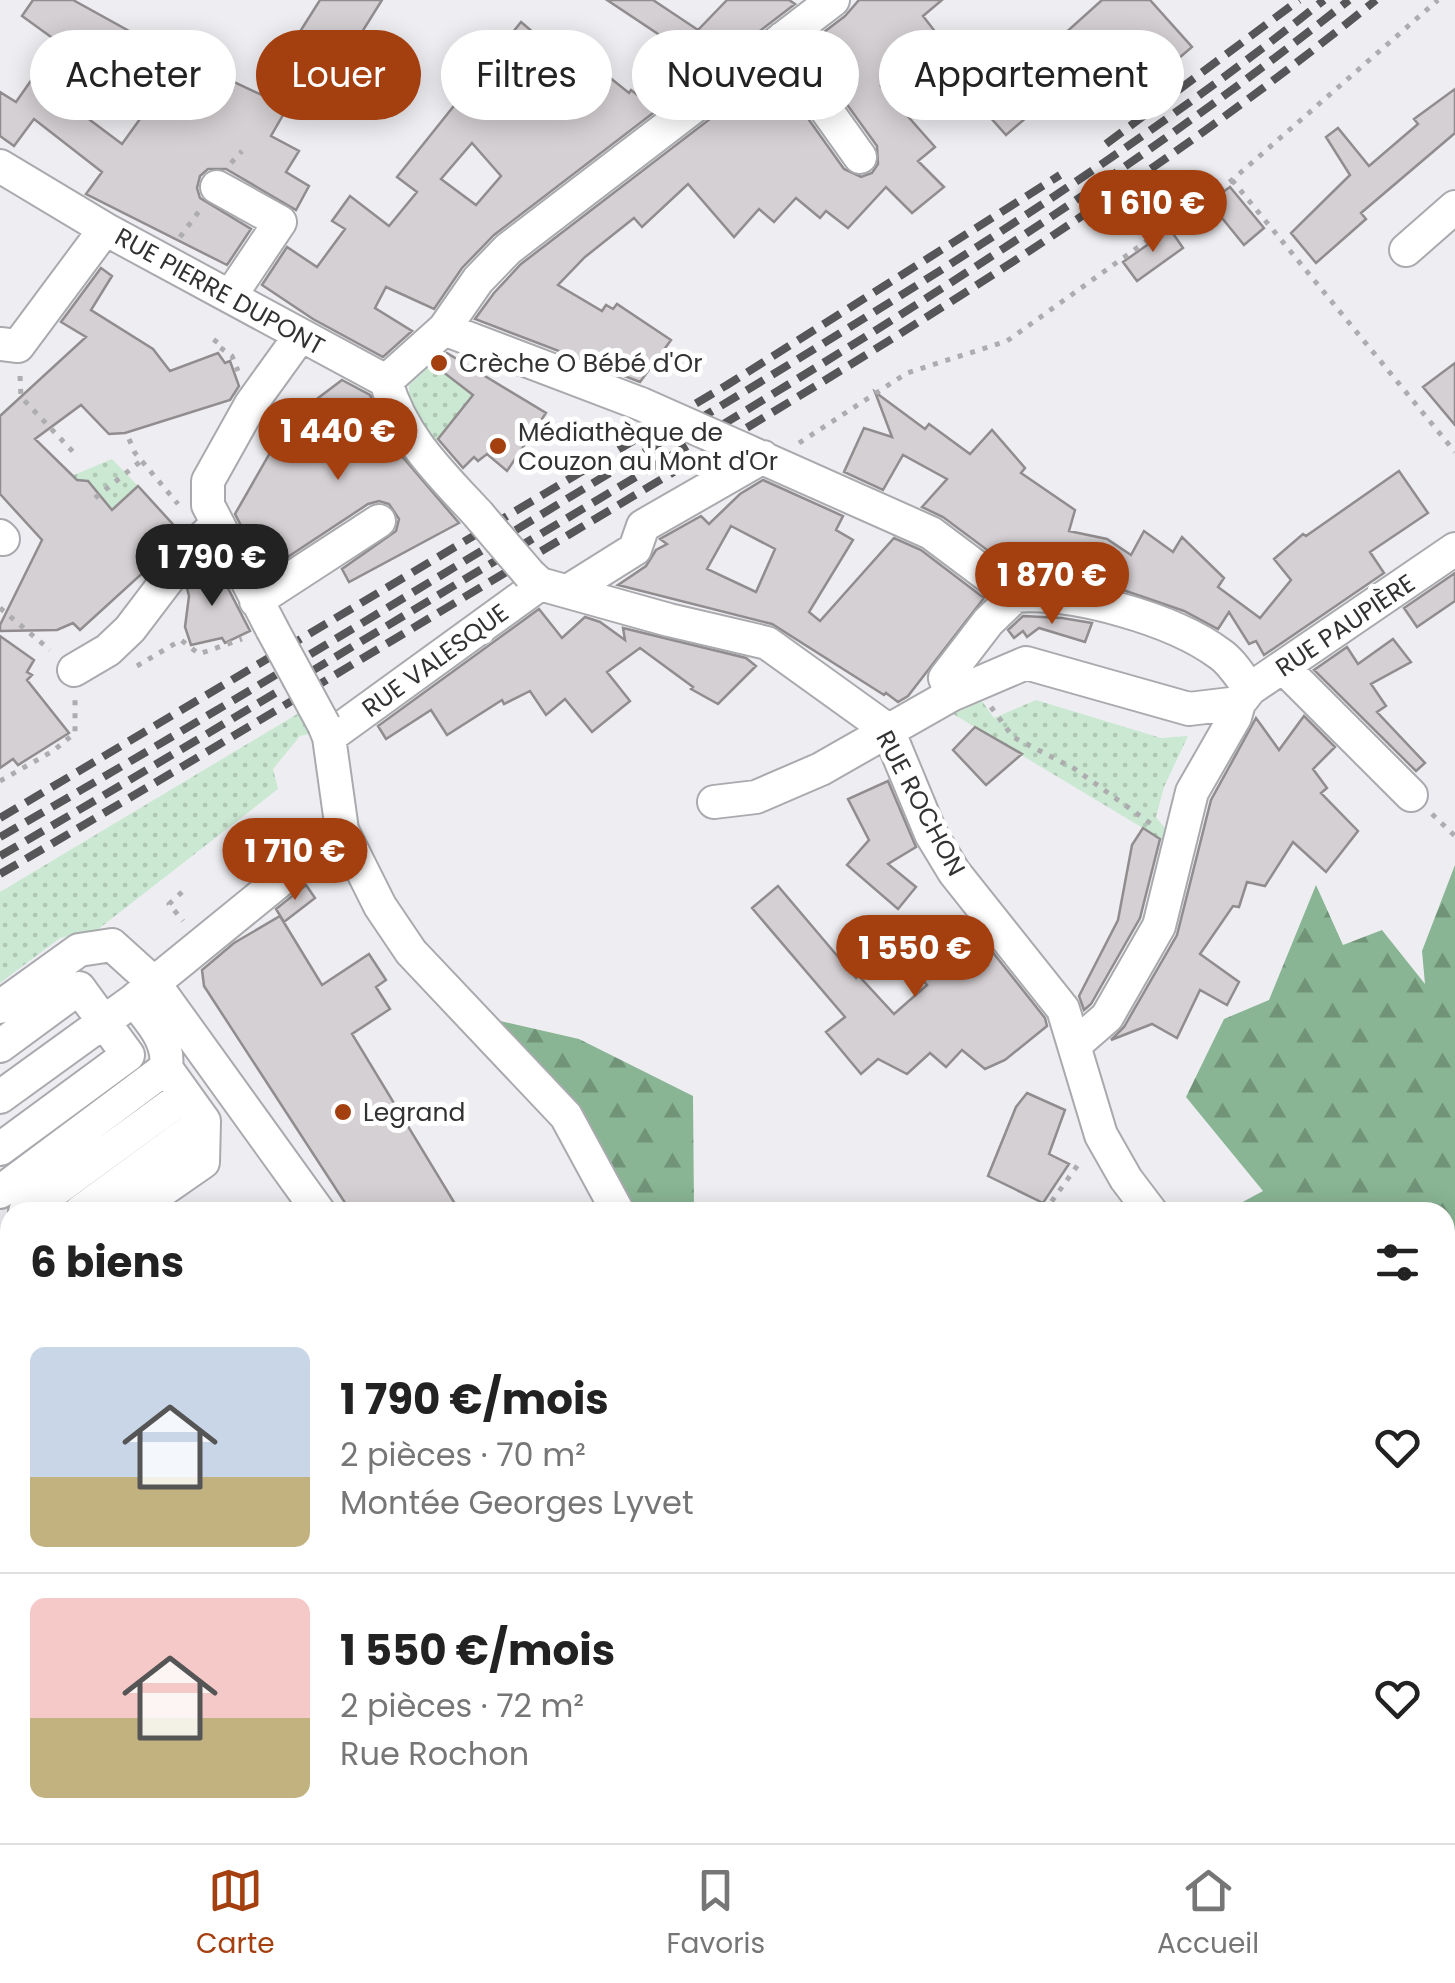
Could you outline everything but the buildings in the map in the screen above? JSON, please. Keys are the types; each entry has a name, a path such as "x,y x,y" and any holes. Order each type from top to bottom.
{"street":[{"path":"794,30 833,0"},
{"path":"546,583 415,445 393,406 386,381 444,329 478,280 508,249 676,120"},
{"path":"834,120 860,157"},
{"name":"RUE PIERRE DUPONT","path":"0,166 105,229 386,381"},
{"path":"217,187 280,222 231,295"},
{"path":"1406,250 1455,207"},
{"path":"0,344 18,346 105,229"},
{"path":"444,329 641,404 931,533 1015,596"},
{"path":"300,336 251,404 208,481 210,530 264,615 326,731 342,830 380,906 411,952 566,1116 613,1202"},
{"name":"RUE VALESQUE","path":"326,731 546,583 635,549 643,526 761,456"},
{"path":"264,615 380,522"},
{"path":"82,682 210,530"},
{"name":"RUE PAUPIÈRE","path":"1245,696 1455,550"},
{"name":"RUE ROCHON","path":"546,583 669,620 767,643 888,730 954,872 1063,1009 1101,1134 1143,1202"},
{"path":"952,695 945,678 988,622 1015,596 1045,594 1102,604 1178,631 1222,654 1245,696"},
{"path":"714,802 756,797 821,769 952,695 1026,664 1189,708 1245,696"},
{"path":"1284,668 1411,795"},
{"path":"1076,1044 1108,1017 1158,926 1192,792 1245,696"},
{"path":"0,1097 144,992 342,830"},
{"path":"0,1007 79,950 112,945 144,992 311,1202"},
{"path":"0,1149 128,1055 79,988 5,1043 57,1107"},
{"path":"144,992 186,1095 202,1162 145,1202"},
{"path":"0,1192 186,1095"},
{"path":"40,1202 186,1095"},
{"path":"89,1202 186,1095"}],"path":[{"path":"761,456 907,373 1006,341 1232,180 1438,0"},
{"path":"1232,180 1455,452"},
{"path":"164,260 217,187"},
{"path":"217,338 214,343 232,356 244,387"},
{"path":"21,397 77,456"},
{"path":"129,439 142,461 210,530"},
{"path":"95,498 142,461"},
{"path":"0,608 82,682"},
{"path":"135,667 180,640 199,654 264,615"},
{"path":"0,781 76,733 74,703 82,682"},
{"path":"74,703 82,682"},
{"path":"997,718 1013,737 1076,770 1180,846"},
{"path":"182,892 169,904 182,921"},
{"path":"1051,1202 1101,1134"}],"green space":[{"path":"432,364 473,395 433,446 409,398 409,385"},
{"path":"112,459 138,486 107,514 88,481 62,480"},
{"path":"1036,700 1161,738 1188,736 1164,787 1156,817 1171,836 1171,845 953,714 982,701 994,718"},
{"path":"299,713 309,734 300,736 273,769 278,789 97,930 60,938 0,983 0,892"},
{"path":"1455,865 1455,1202 1243,1202 1263,1191 1186,1097 1224,1019 1269,1000 1316,885 1343,945 1382,930 1425,984 1422,951"},
{"path":"483,1017 579,1039 693,1096 694,1202 629,1202 591,1127"}],"railway":[{"path":"1106,144 1299,0"},
{"path":"0,837 319,649 900,296 1159,124 1324,0"},
{"path":"0,856 559,523 963,275 1159,143 1349,0"},
{"path":"0,874 881,346 1183,146 1376,0"},
{"path":"0,818 727,385 1060,175"}],"place":[{"name":"Crèche O Bébé d'Or","path":"439,363"},
{"name":"Médiathèque de Couzon au Mont d'Or","path":"498,446"},
{"name":"Legrand","path":"343,1112"}]}
